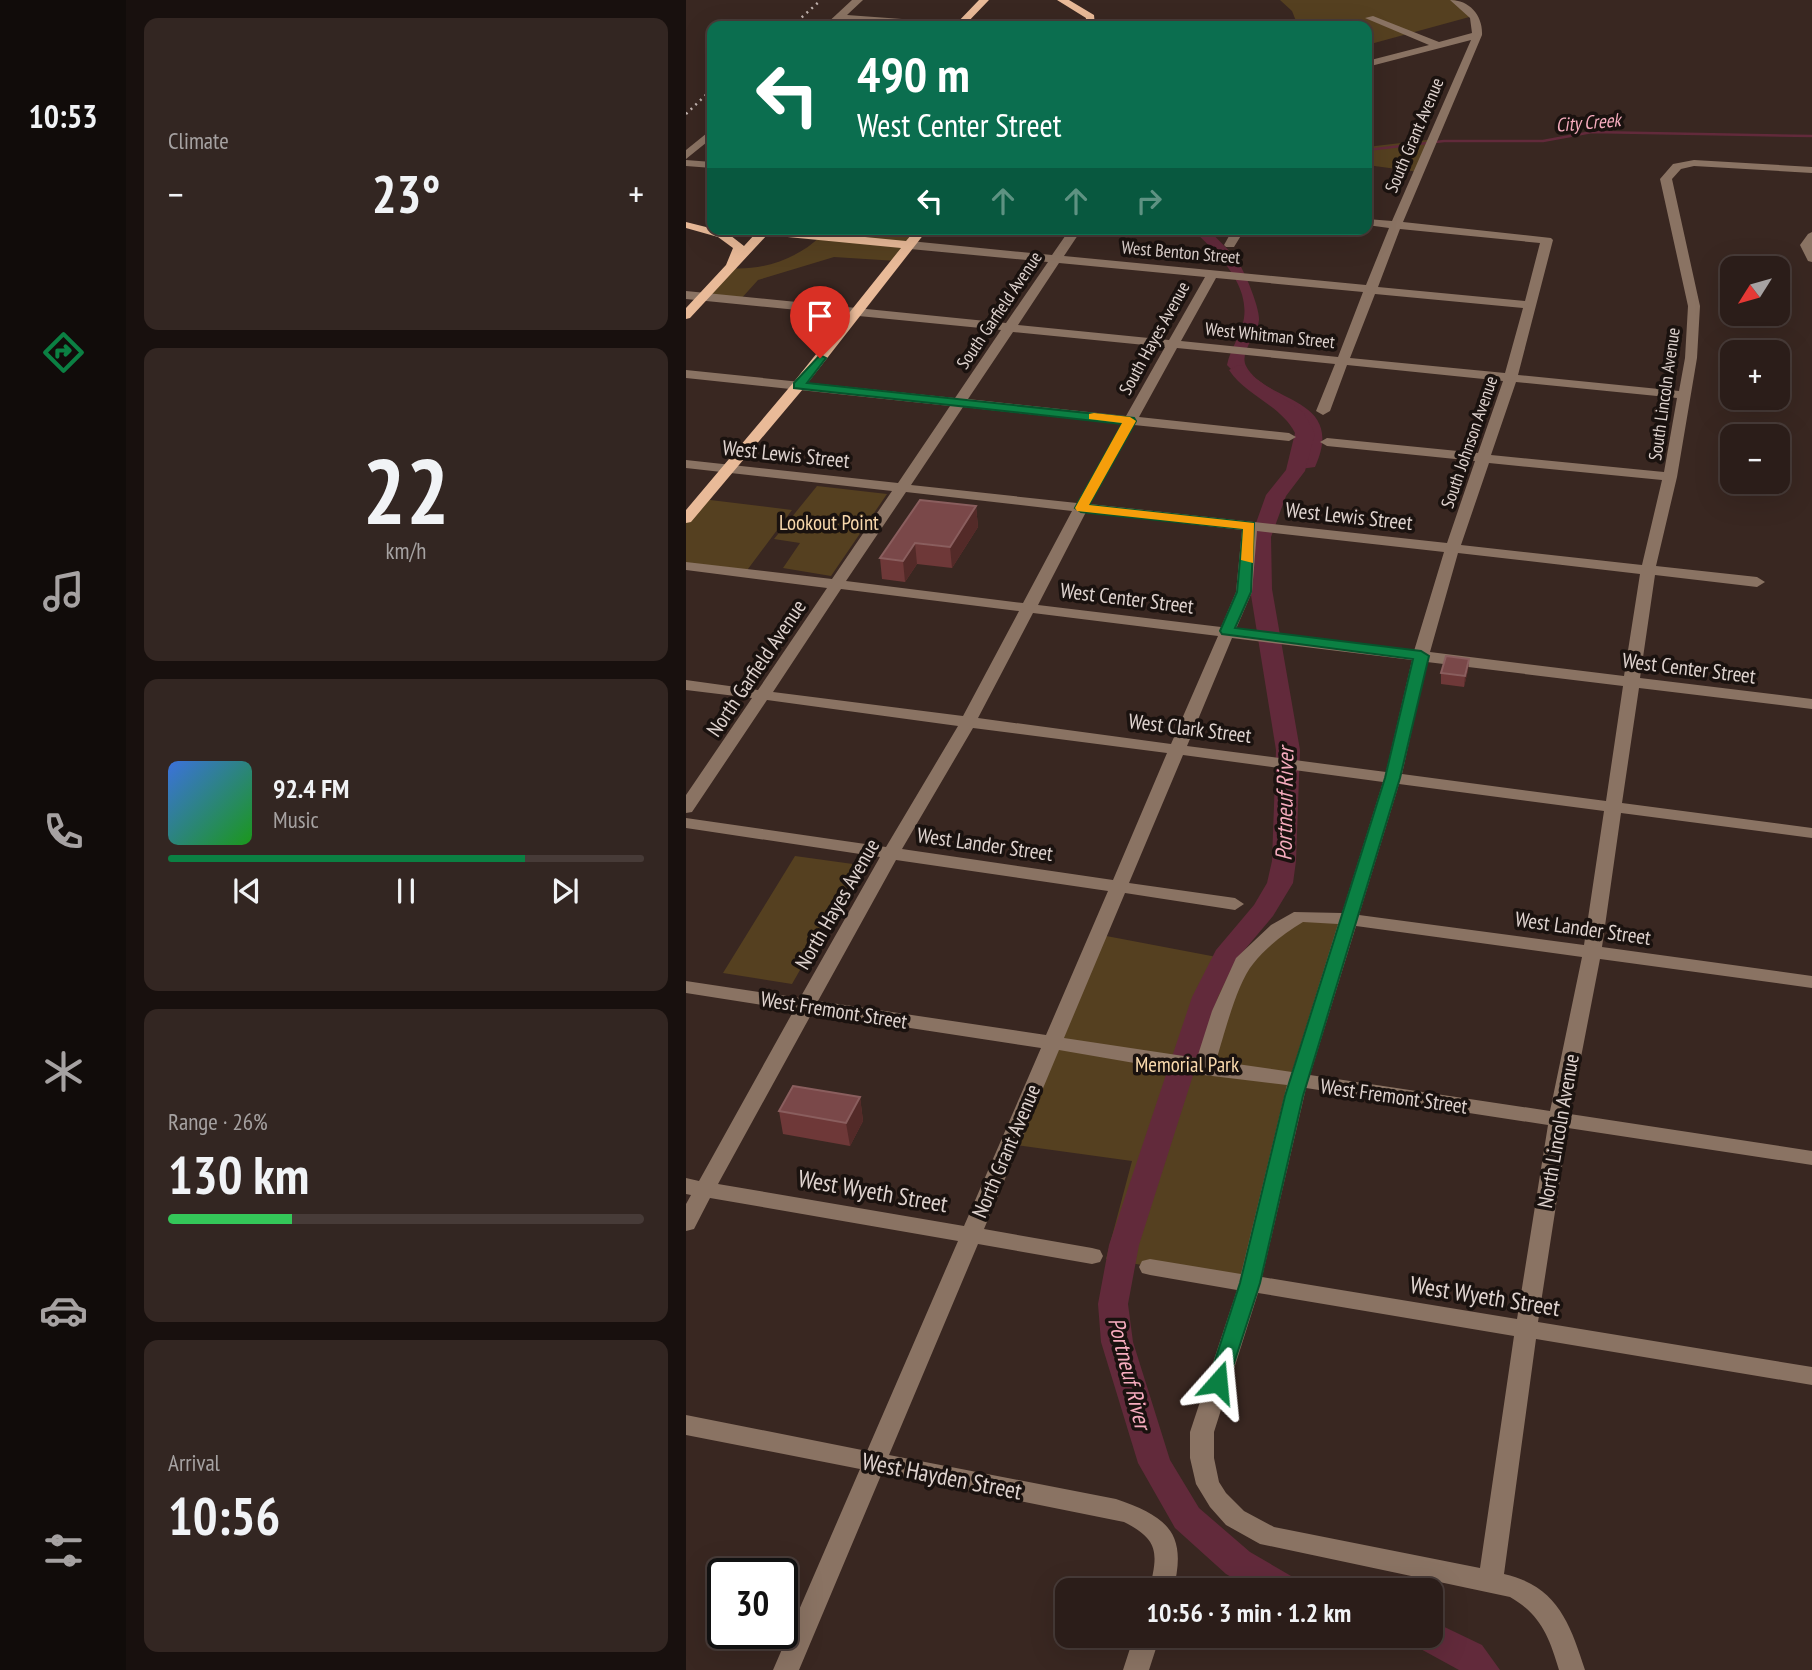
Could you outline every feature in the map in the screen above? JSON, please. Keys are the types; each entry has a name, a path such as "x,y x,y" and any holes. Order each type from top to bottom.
{"main road":[{"path":"963,21 984,0"},
{"path":"1062,0 1086,13 1091,17 1091,21"},
{"path":"686,224 707,226"},
{"path":"686,224 707,229"},
{"path":"724,235 739,248 731,264"},
{"path":"686,315 760,235"},
{"name":"West Benton Street","path":"813,235 910,245"},
{"path":"686,519 799,386 918,235"}],"street":[{"path":"835,21 858,0"},
{"path":"1372,63 1477,35 1476,19 1460,1"},
{"path":"839,17 892,21"},
{"path":"1370,18 1436,44"},
{"name":"South Grant Avenue","path":"1323,411 1396,225 1477,35"},
{"path":"686,156 707,137"},
{"path":"686,163 707,165"},
{"name":"South Lincoln Avenue","path":"1630,682 1648,570 1670,477 1691,358 1694,306 1678,245 1667,174 1677,166 1694,163 1812,170"},
{"path":"1372,223 1396,225"},
{"name":"South Johnson Avenue","path":"1396,225 1547,240 1511,377 1486,457 1452,549 1421,656 1393,778 1299,1082 1250,1283 1202,1432 1202,1458 1208,1484 1218,1500 1235,1518 1269,1537 1491,1581"},
{"name":"South Garfield Avenue","path":"837,586 1072,235"},
{"path":"1230,245 1236,235"},
{"path":"1812,236 1806,245 1812,258"},
{"name":"West Benton Street","path":"910,245 1531,305"},
{"name":"South Hayes Avenue","path":"1030,608 1081,508 1174,343 1219,273"},
{"name":"West Whitman Street","path":"686,295 1250,350 1683,396"},
{"path":"686,374 1289,438"},
{"path":"1327,442 1670,477"},
{"name":"West Lewis Street","path":"686,464 1758,582"},
{"path":"1227,631 1244,592 1250,526"},
{"name":"West Center Street","path":"686,566 1812,704"},
{"name":"North Garfield Avenue","path":"686,808 837,586"},
{"name":"North Hayes Avenue","path":"686,1223 695,1188 805,1006 968,722 1030,608"},
{"name":"North Grant Avenue","path":"786,1670 1052,1044 1101,935 1118,887 1227,631"},
{"name":"North Lincoln Avenue","path":"1491,1581 1526,1329 1559,1119 1592,952 1630,682"},
{"name":"West Clark Street","path":"686,685 1812,833"},
{"name":"West Lander Street","path":"686,823 1235,904"},
{"name":"West Lander Street","path":"1204,1068 1222,1011 1243,962 1278,929 1300,916 1348,919 1812,982"},
{"name":"West Fremont Street","path":"686,988 1812,1158"},
{"name":"West Wyeth Street","path":"695,1188 1091,1256"},
{"name":"West Wyeth Street","path":"1150,1267 1812,1376"},
{"name":"West Hayden Street","path":"686,1426 1116,1509 1146,1519 1165,1541 1170,1563 1165,1578"},
{"path":"1491,1581 1516,1587 1538,1600 1560,1632 1572,1670"},
{"path":"1136,1670 1143,1648"}],"green space":[{"path":"1280,0 1455,0 1473,16 1372,44 1372,21 1296,21 1292,11"},
{"path":"1435,139 1419,172 1372,166 1372,146"},
{"path":"848,235 917,235 897,261 834,257 758,280 739,301 703,297 728,268 765,266 801,252 821,236 837,238"},
{"name":"Lookout Point","path":"817,486 887,494 831,576 783,568 800,543 774,539"},
{"path":"702,499 792,510 745,573 686,566 686,519"},
{"path":"795,856 860,865 792,984 723,973"},
{"name":"Memorial Park","path":"1300,916 1348,919 1250,1283 1106,1259 1132,1161 1009,1144 1101,935 1243,962"}],"shaded area":[{"path":"1198,235 1214,235 1234,256 1242,269 1259,314 1258,326 1245,355 1246,366 1256,378 1313,414 1321,427 1322,444 1315,467 1293,470 1311,442 1295,412 1240,377 1227,365 1241,330 1244,305 1236,280"}],"building":[{"path":"920,500 976,506 950,547 915,543 903,561 880,558"},
{"path":"1446,656 1469,659 1465,676 1441,673"},
{"path":"793,1086 860,1097 846,1123 779,1111"}],"waterway":[{"name":"City Creek","path":"1372,149 1444,141 1543,141 1592,132 1812,136"},
{"name":"Portneuf River","path":"1238,370 1244,379 1296,416 1305,433 1302,453 1295,471 1276,495 1261,537 1261,589 1288,750 1284,861 1280,883 1264,910 1225,956 1205,997 1124,1245 1113,1304 1117,1342 1155,1463 1187,1518 1238,1563 1264,1578"},
{"name":"Portneuf River","path":"1443,1643 1469,1656 1482,1670"}],"railway":[{"path":"798,21 821,0"},
{"path":"686,114 707,94"}],"slow traffic":[{"path":"1094,417 1130,421 1081,508 1250,526 1248,560"}],"route":[{"path":"820,358 799,386 1130,421 1081,508 1250,526 1244,592 1227,631 1421,656 1393,778 1294,1096 1250,1283 1218,1382"}]}
